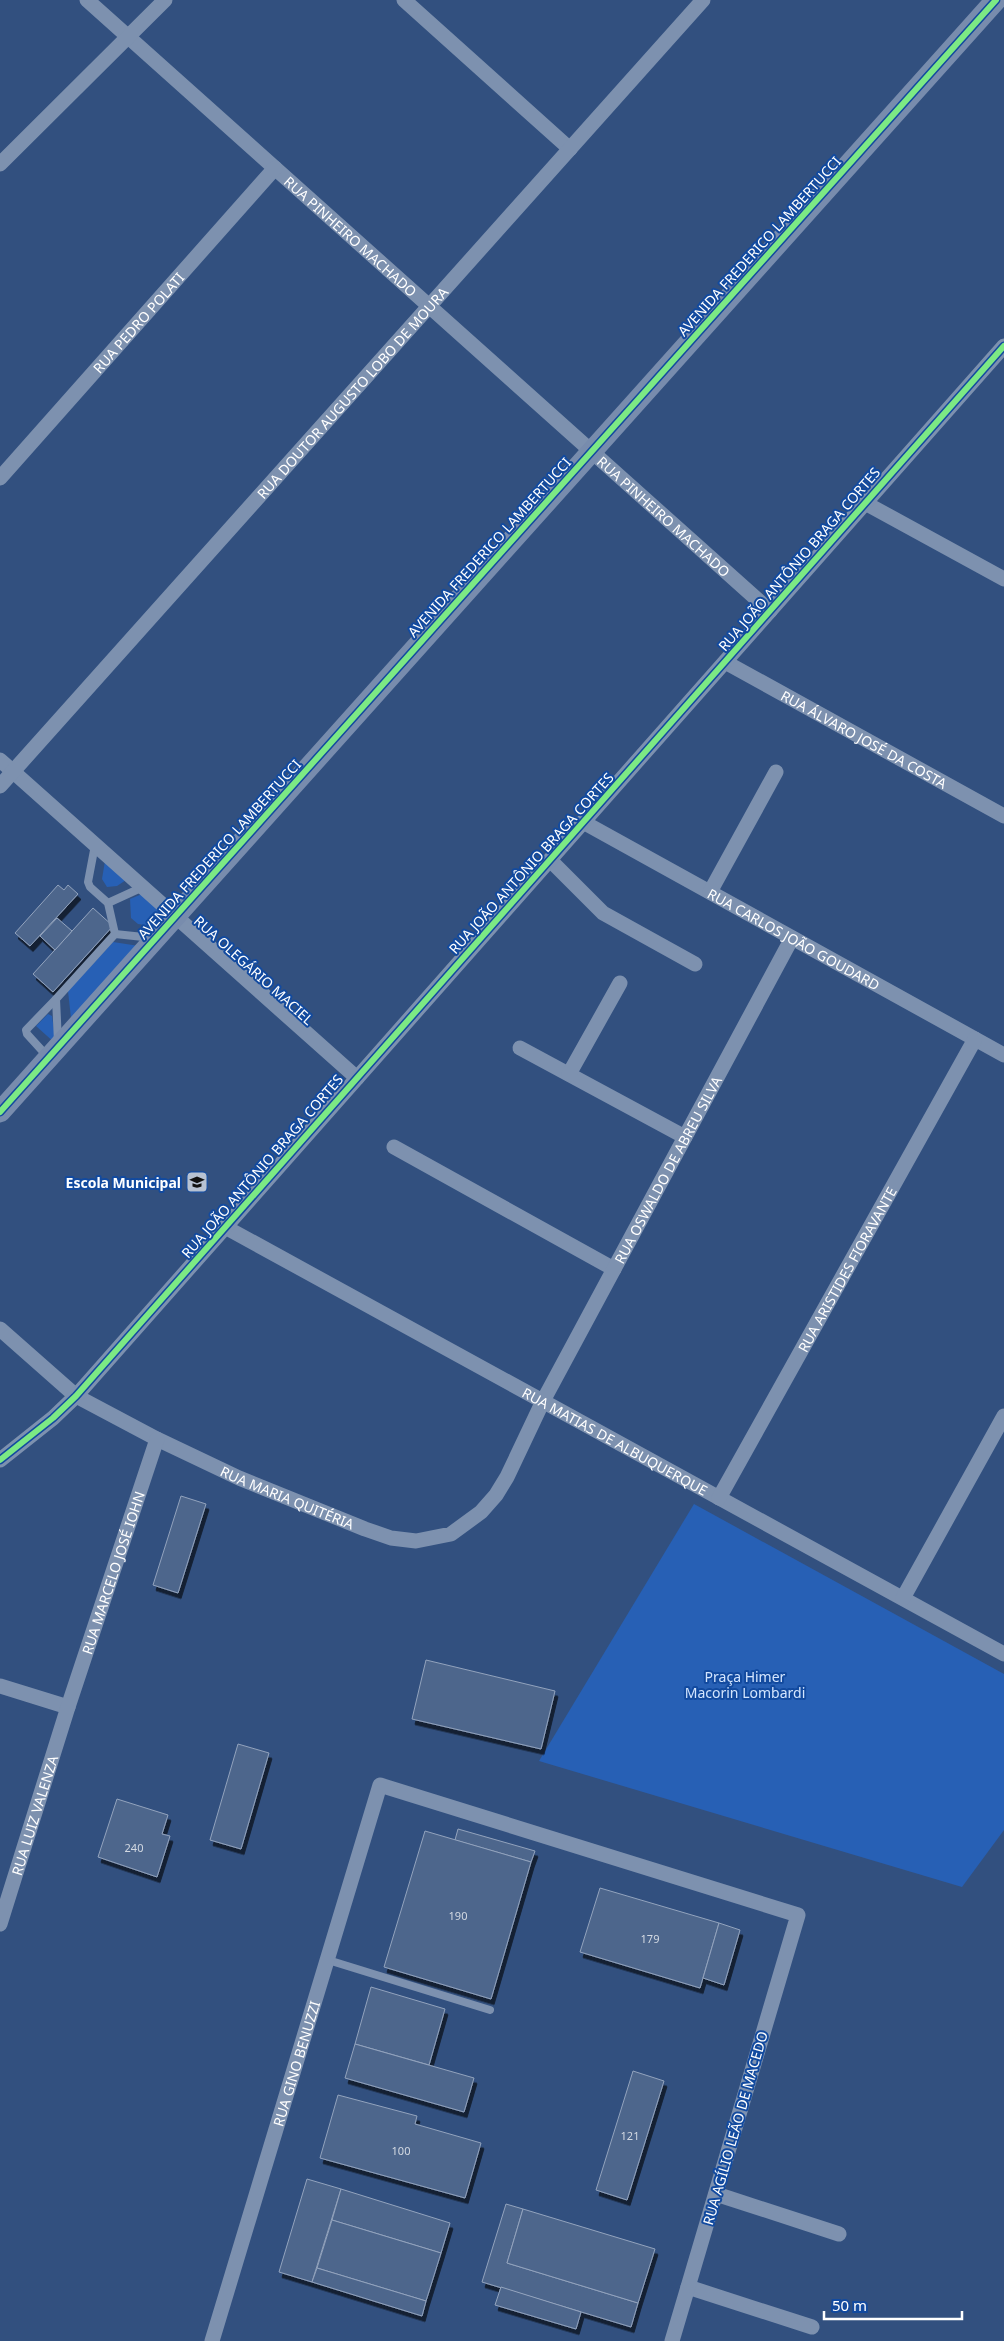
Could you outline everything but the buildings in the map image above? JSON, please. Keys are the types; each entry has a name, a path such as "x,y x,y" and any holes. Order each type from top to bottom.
{"street":[{"name":"RUA PINHEIRO MACHADO","path":"87,0 770,611"},
{"path":"0,164 165,0"},
{"path":"404,0 570,149"},
{"name":"RUA DOUTOR AUGUSTO LOBO DE MOURA","path":"0,786 703,0"},
{"name":"AVENIDA FREDERICO LAMBERTUCCI","path":"0,1112 996,0"},
{"name":"RUA PEDRO POLATI","path":"0,478 275,168"},
{"name":"RUA JOÃO ANTÔNIO BRAGA CORTES","path":"0,1460 53,1418 76,1396 1004,346"},
{"path":"865,503 1004,580"},
{"name":"RUA ÁLVARO JOSÉ DA COSTA","path":"725,662 1004,816"},
{"name":"RUA OLEGÁRIO MACIEL","path":"0,760 357,1078"},
{"path":"710,892 776,772"},
{"name":"RUA CARLOS JOÃO GOUDARD","path":"583,822 1004,1055"},
{"path":"550,860 604,913 695,964"},
{"name":"RUA OSWALDO DE ABREU SILVA","path":"543,1401 792,938"},
{"path":"569,1074 620,983"},
{"name":"RUA ARISTIDES FIORAVANTE","path":"719,1498 975,1039"},
{"path":"520,1048 685,1137"},
{"path":"394,1147 614,1269"},
{"name":"RUA MATIAS DE ALBUQUERQUE","path":"225,1227 1004,1654"},
{"name":"RUA MARIA QUITÉRIA","path":"0,1329 76,1396 157,1439 239,1478 365,1530 391,1538 416,1541 451,1534 481,1512 496,1495 507,1477 543,1401"},
{"path":"903,1598 1004,1416"},
{"name":"RUA MARCELO JOSÉ IOHN","path":"68,1707 157,1439"},
{"path":"0,1686 68,1707"},
{"name":"RUA LUIZ VALENZA","path":"0,1924 68,1707"},
{"name":"RUA AGÍLIO LEÃO DE MACEDO","path":"380,1785 798,1915 672,2341"},
{"name":"RUA GINO BENUZZI","path":"212,2341 380,1785"},
{"path":"716,2194 839,2234"},
{"path":"688,2287 812,2327"}],"lane":[{"path":"95,845 88,882 90,887 108,903 115,934"},
{"path":"108,903 143,887"},
{"path":"115,934 155,938"},
{"path":"53,1052 26,1034 26,1030 115,934"},
{"path":"53,1052 56,999"},
{"path":"328,1960 490,2010"}],"green space":[{"path":"105,861 126,880 117,886 107,887 102,879"},
{"path":"142,894 160,912 159,927 138,924 131,918 130,899"},
{"path":"113,942 139,946 72,1027 68,991"},
{"path":"48,1014 52,1016 56,1044 36,1026"},
{"name":"Praça Himer Macorin Lombardi","path":"694,1504 1004,1674 1004,1830 962,1887 539,1761"}],"cycle path":[{"path":"0,1112 996,0"},
{"path":"0,1460 53,1418 76,1396 1004,346"}],"place":[{"name":"Escola Municipal","path":"197,1182"}]}
